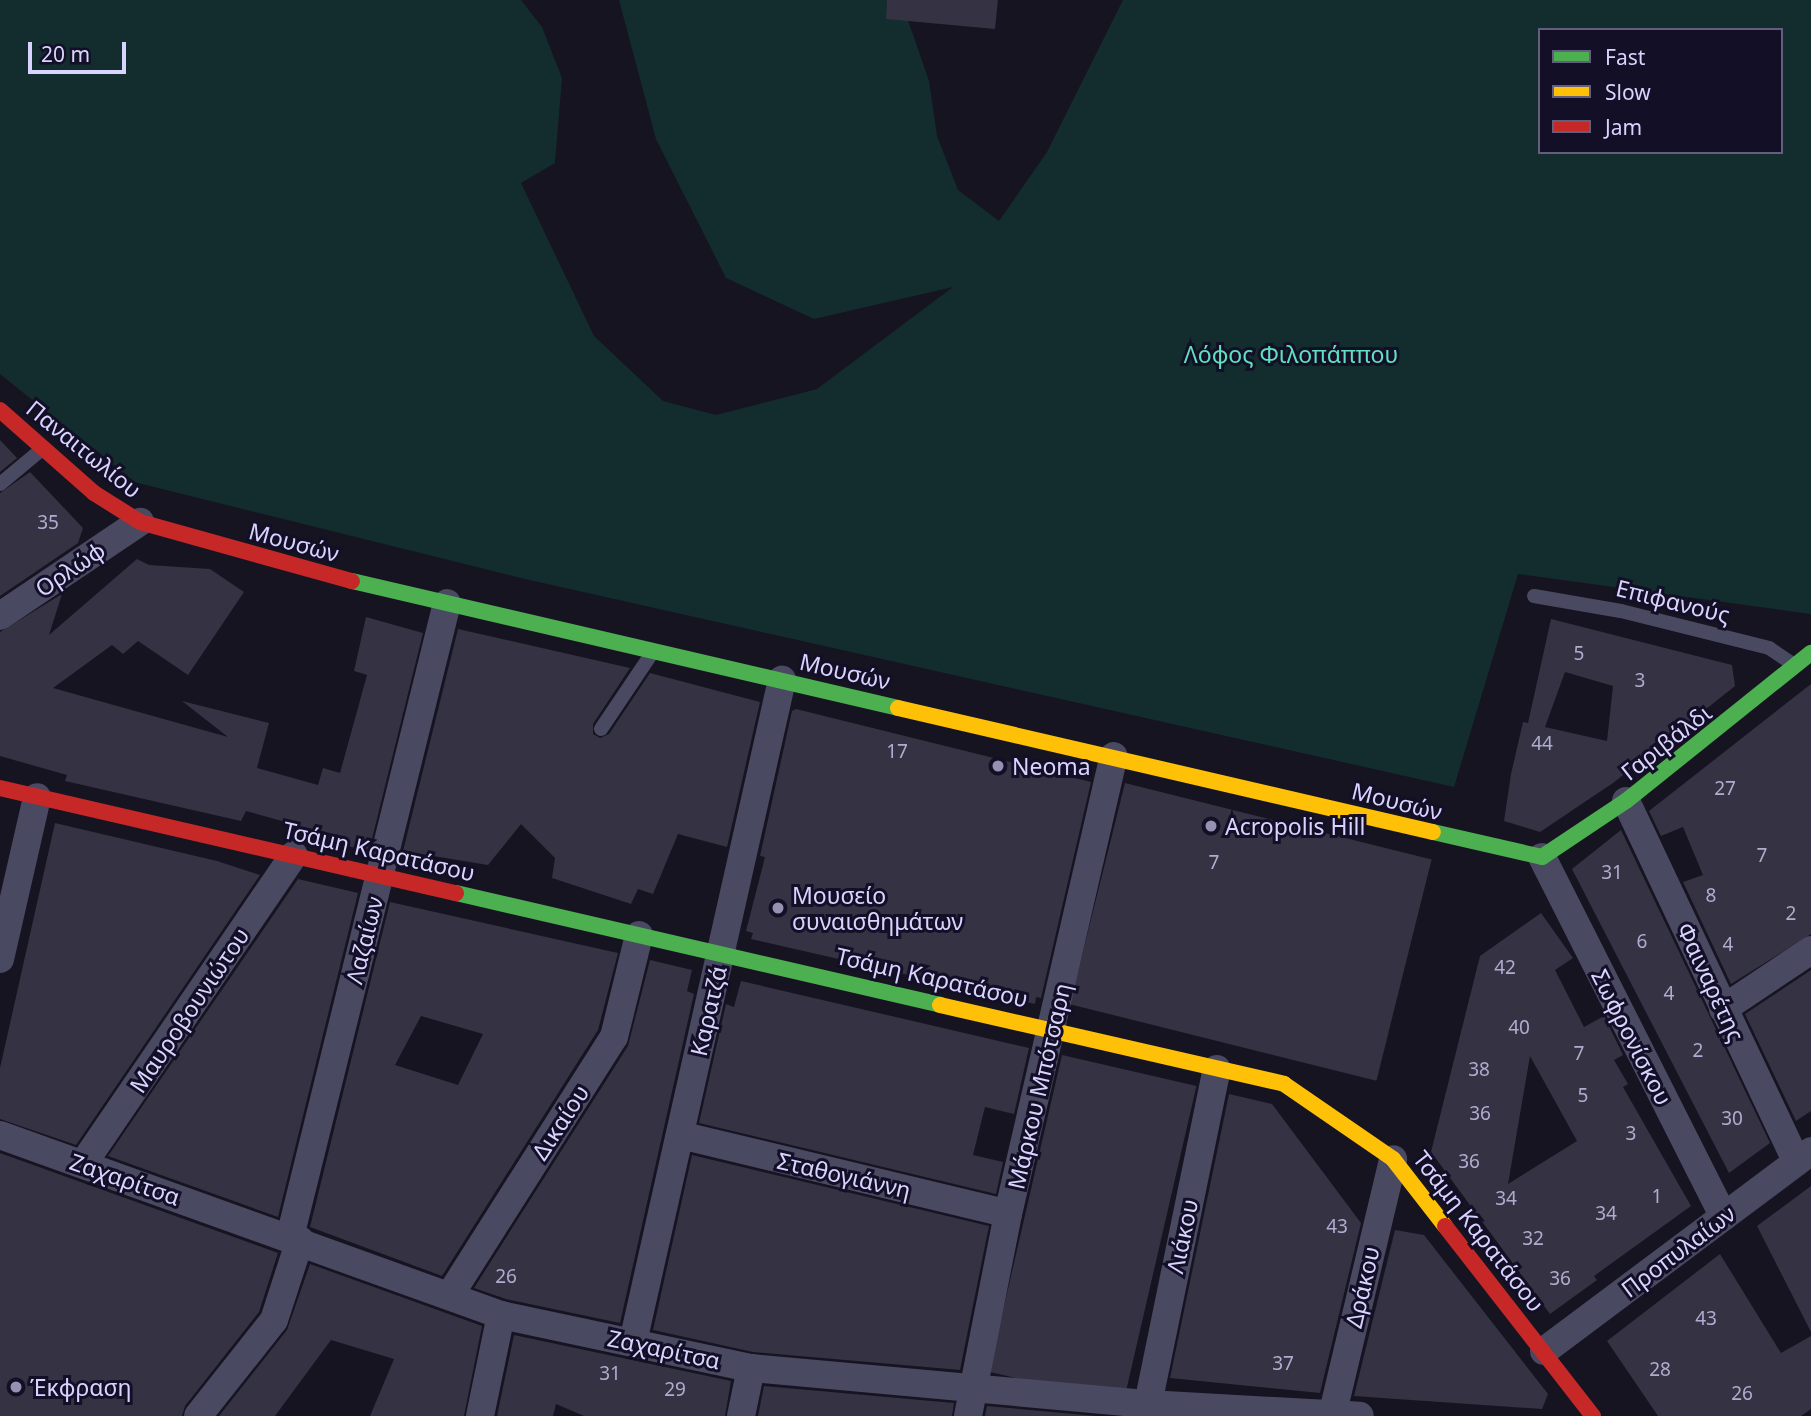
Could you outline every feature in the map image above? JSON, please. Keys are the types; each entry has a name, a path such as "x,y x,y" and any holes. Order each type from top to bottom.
{"street":[{"name":"Παναιτωλίου","path":"0,410 41,450 140,522"},
{"name":"Μουσών","path":"140,522 447,603 655,649 1542,857"},
{"name":"Ορλώφ","path":"0,616 140,522"},
{"name":"Λαζαίων","path":"198,1416 274,1320 447,603"},
{"name":"Γαριβάλδι","path":"1542,857 1626,801 1811,653"},
{"name":"Καρατζά","path":"633,1342 782,680"},
{"name":"Μάρκου Μπότσαρη","path":"968,1416 1008,1214 1115,756"},
{"name":"Τσάμη Καρατάσου","path":"0,788 721,952 1284,1084 1393,1159 1544,1351 1588,1414"},
{"path":"0,959 37,797"},
{"name":"Φαιναρέτης","path":"1626,801 1723,1009 1804,1156"},
{"name":"Μαυροβουνιώτου","path":"83,1164 295,856"},
{"name":"Σωφρονίσκου","path":"1542,857 1724,1217"},
{"name":"Δικαίου","path":"450,1295 614,1037 639,935"},
{"path":"1723,1009 1811,950"},
{"name":"Λιάκου","path":"1148,1404 1217,1069"},
{"name":"Ζαχαρίτσα","path":"0,1135 295,1238 501,1315 751,1368 1148,1404 1341,1415"},
{"name":"Σταθογιάννη","path":"680,1135 1008,1214"},
{"name":"Προπυλαίων","path":"1544,1351 1804,1156"},
{"name":"Δράκου","path":"1341,1415 1393,1159"},
{"path":"480,1416 501,1315"},
{"path":"741,1416 751,1368"}],"lane":[{"path":"0,484 41,450"},
{"name":"Επιφανούς","path":"1534,596 1621,611 1769,648 1795,666"},
{"path":"601,729 655,649"}],"green space":[{"name":"Λόφος Φιλοπάππου","path":"0,0 521,0 542,27 562,78 555,163 521,183 594,336 663,401 716,415 817,389 953,287 814,319 726,278 656,139 619,0 901,0 929,81 937,136 958,190 999,221 1047,152 1123,0 1811,0 1811,614 1518,574 1454,787 525,579 134,482 0,374"}],"building":[{"path":"887,0 998,0 995,29 886,19"},
{"path":"0,440 17,458 0,472"},
{"path":"30,472 83,528 78,543 0,596 0,493"},
{"path":"137,559 149,565 210,569 244,592 188,675 138,641 123,654 112,645 53,688 228,737 182,701 269,723 257,768 318,785 323,768 340,773 367,675 354,671 366,617 423,633 369,851 317,839 321,832 246,811 241,821 65,781 67,775 0,756 0,632 62,594 49,635"},
{"path":"1551,619 1732,665 1735,686 1613,783 1540,832 1504,821 1523,722 1528,723","holes":["1565,672 1613,686 1607,741 1545,727"]},
{"path":"458,629 630,668 593,724 593,734 600,738 609,734 650,673 760,702 727,847 678,834 653,894 638,889 631,904 552,878 555,858 521,824 488,865 403,851"},
{"path":"1811,684 1811,934 1731,984 1683,882 1703,875 1683,827 1661,836 1649,811"},
{"path":"796,709 1091,782 1041,998 1036,997 1035,1004 751,939 753,933 746,931 765,857 760,856 792,711"},
{"path":"1125,783 1432,859 1376,1081 1070,1004"},
{"path":"55,823 217,861 260,875 76,1145 0,1119 0,1068"},
{"path":"1621,830 1770,1143 1729,1173 1572,869"},
{"path":"298,879 358,893 278,1217 108,1156"},
{"path":"390,902 618,953 598,1030 442,1276 310,1227","holes":["421,1016 483,1034 458,1085 395,1065"]},
{"path":"1541,913 1573,958 1555,970 1584,1027 1604,1016 1623,1055 1614,1060 1628,1084 1623,1087 1691,1206 1594,1276 1597,1280 1550,1314 1431,1152 1480,956","holes":["1530,1056 1577,1141 1508,1184"]},
{"path":"650,960 692,970 687,991 694,994 620,1323 506,1299 474,1288 628,1046"},
{"path":"1811,970 1811,1111 1796,1121 1745,1014"},
{"path":"741,981 1029,1048 1014,1114 985,1107 973,1155 1003,1162 996,1194 699,1123 726,1004 734,1007"},
{"path":"1062,1055 1196,1086 1123,1403 989,1372"},
{"path":"1229,1094 1272,1104 1361,1223 1320,1393 1170,1378"},
{"path":"0,1153 278,1253 259,1312 185,1406 182,1416 0,1416"},
{"path":"692,1155 989,1226 960,1370 753,1352 653,1330"},
{"path":"1811,1186 1811,1332 1757,1226"},
{"path":"1395,1230 1424,1235 1548,1394 1542,1409 1354,1396"},
{"path":"1720,1254 1781,1353 1811,1336 1811,1409 1801,1416 1658,1416 1607,1341"},
{"path":"310,1264 482,1326 464,1416 370,1416 394,1359 331,1340 275,1416 219,1416 287,1330"},
{"path":"514,1335 731,1381 725,1416 584,1416 556,1404 553,1416 497,1416"},
{"path":"764,1386 954,1403 952,1416 758,1416"},
{"path":"987,1406 1096,1416 985,1416"}],"traffic: fast":[{"path":"352,581 898,708"},
{"path":"1433,832 1542,857 1626,801 1811,653"},
{"path":"456,893 940,1005"}],"traffic: slow":[{"path":"898,708 1433,832"},
{"path":"940,1005 1284,1084 1393,1159 1445,1226"}],"traffic: jam":[{"path":"0,410 94,493 140,522 352,581"},
{"path":"0,788 456,893"},
{"path":"1445,1226 1593,1416"}],"place":[{"name":"Neoma","path":"998,766"},
{"name":"Acropolis Hill","path":"1211,826"},
{"name":"Μουσείο συναισθημάτων","path":"778,908"},
{"name":"Έκφραση","path":"16,1387"}]}
